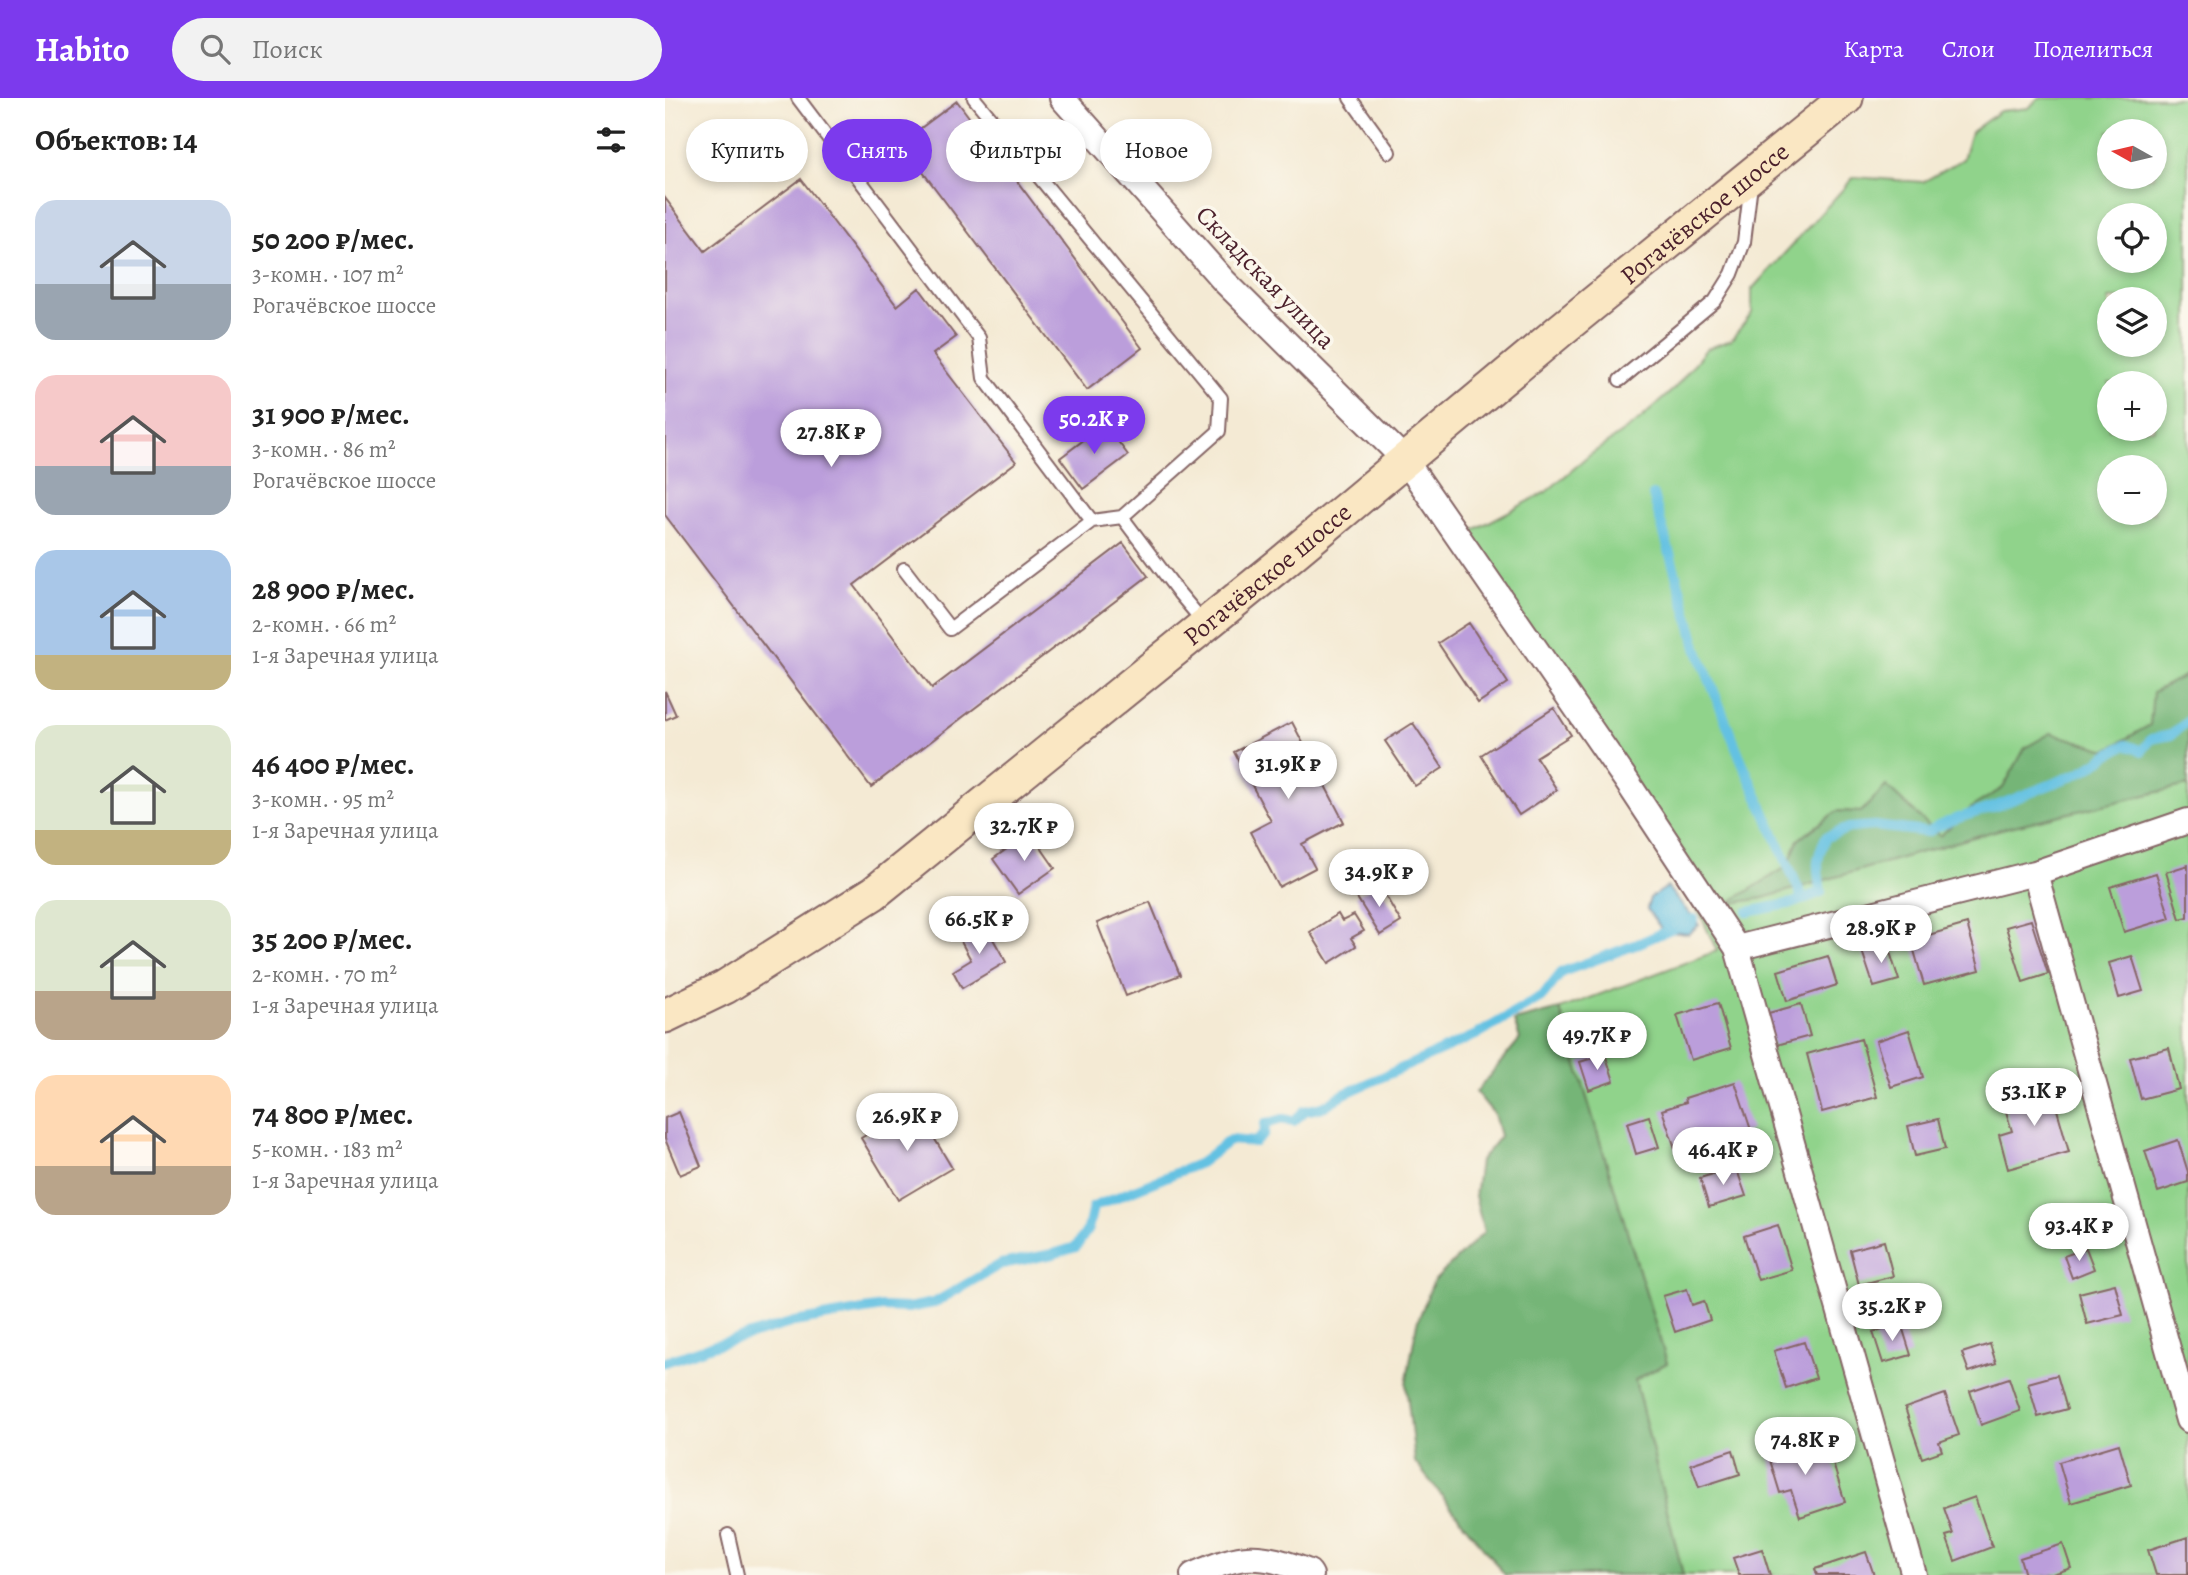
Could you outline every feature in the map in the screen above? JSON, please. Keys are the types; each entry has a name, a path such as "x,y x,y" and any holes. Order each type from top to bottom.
{"main road":[{"name":"Рогачёвское шоссе","path":"665,1016 725,987 874,893 1205,625 1846,98"}],"street":[{"name":"Складская улица","path":"1062,98 1224,281 1405,460 1626,780 1737,948 1914,1575"},
{"path":"1737,948 2035,873 2188,821"},
{"path":"2035,873 2188,1420"},
{"path":"1193,1575 1223,1562 1246,1557 1276,1559 1311,1575"}],"lane":[{"path":"798,98 979,338 984,378 1092,521"},
{"path":"904,569 950,629 1092,521 1122,517 1219,431 1221,398 974,98"},
{"path":"1349,98 1389,152"},
{"path":"1620,380 1715,301 1733,274 1744,242 1753,174"},
{"path":"1122,517 1205,625"},
{"path":"728,1535 737,1575"}],"green space":[{"path":"2038,98 2188,98 2188,675 2150,725 2106,750 2051,733 2026,748 2003,788 1976,805 1940,836 1886,787 1861,812 1837,811 1798,840 1788,866 1729,903 1763,898 2001,829 2188,785 2188,1575 1683,1575 1635,1380 1667,1363 1560,1009 1717,951 1701,916 1468,533 1546,492 1590,455 1637,422 1675,388 1706,349 1731,340 1752,313 1752,289 1854,177 1923,182 1963,159 1971,132 2000,111 2029,108"},
{"path":"2188,674 2188,785 2001,829 1763,898 1727,904 1788,866 1798,840 1837,811 1861,812 1886,786 1940,836 1972,807 2003,788 2025,748 2051,733 2107,750 2150,725 2153,692"},
{"path":"1560,1009 1667,1363 1635,1380 1683,1575 1505,1575 1415,1462 1406,1384 1417,1323 1433,1282 1484,1232 1475,1196 1480,1161 1500,1136 1494,1114 1476,1092 1520,1039 1514,1021"}],"water":[{"path":"1667,887 1699,925 1688,934 1663,931 1647,909 1650,898"}],"building":[{"path":"957,101 970,119 946,119 946,182 1018,182 1142,348 1087,390 930,182 932,120"},
{"path":"797,182 803,182 897,306 919,288 956,337 933,354 1016,462 854,585 932,688 1123,543 1148,576 871,787 665,515 665,198 705,251"},
{"path":"1105,424 1128,455 1083,489 1060,458"},
{"path":"1469,623 1508,683 1478,703 1438,643"},
{"path":"665,691 676,715 665,720"},
{"path":"1554,708 1571,735 1536,757 1557,790 1519,815 1481,755"},
{"path":"1292,722 1344,822 1302,844 1315,868 1279,887 1250,832 1271,821 1234,752"},
{"path":"1413,723 1443,768 1415,786 1385,741"},
{"path":"1030,832 1055,868 1018,894 993,859"},
{"path":"2188,865 2188,917 2180,919 2166,872"},
{"path":"2156,873 2170,918 2124,932 2110,887"},
{"path":"1378,883 1401,922 1380,935 1356,896"},
{"path":"1150,902 1180,975 1126,996 1097,923"},
{"path":"1338,914 1342,921 1354,915 1364,931 1351,938 1356,946 1329,963 1310,932"},
{"path":"2031,920 2048,974 2023,982 2006,927"},
{"path":"984,923 1006,962 962,988 953,971 971,960 959,938"},
{"path":"1967,924 1980,970 1924,985 1911,940"},
{"path":"1887,943 1899,980 1874,987 1862,951"},
{"path":"1828,956 1837,985 1787,1001 1778,971"},
{"path":"2132,956 2143,991 2119,998 2109,963"},
{"path":"1718,1003 1731,1048 1691,1060 1677,1015"},
{"path":"1801,1004 1810,1036 1773,1046 1765,1014"},
{"path":"1909,1030 1923,1077 1891,1087 1876,1041"},
{"path":"1861,1039 1877,1097 1822,1112 1807,1054"},
{"path":"2169,1048 2179,1089 2141,1099 2130,1058"},
{"path":"1605,1054 1614,1081 1589,1090 1580,1062"},
{"path":"2049,1081 2069,1152 2008,1169 1999,1135 2012,1131 2004,1105 2029,1098 2026,1087"},
{"path":"1735,1082 1751,1130 1677,1154 1662,1110 1686,1102 1685,1098"},
{"path":"915,1106 952,1168 898,1200 861,1138"},
{"path":"679,1112 701,1166 680,1175 665,1139 665,1118"},
{"path":"1649,1116 1659,1147 1636,1154 1627,1123"},
{"path":"1938,1119 1945,1149 1915,1156 1908,1126"},
{"path":"2178,1140 2188,1172 2188,1182 2158,1192 2145,1151"},
{"path":"1736,1167 1746,1196 1709,1207 1700,1178"},
{"path":"1778,1225 1792,1270 1758,1280 1744,1236"},
{"path":"1884,1241 1893,1276 1859,1285 1850,1250"},
{"path":"2086,1248 2094,1269 2072,1278 2064,1256"},
{"path":"2115,1284 2123,1315 2087,1324 2079,1293"},
{"path":"1687,1289 1692,1305 1704,1301 1710,1320 1675,1332 1663,1296"},
{"path":"1901,1323 1911,1355 1883,1363 1873,1332"},
{"path":"1804,1342 1816,1378 1786,1388 1774,1351"},
{"path":"1990,1344 1996,1363 1969,1372 1962,1353"},
{"path":"2057,1375 2067,1409 2038,1417 2028,1383"},
{"path":"2009,1378 2020,1411 1981,1425 1970,1391"},
{"path":"1945,1394 1959,1435 1939,1442 1942,1451 1922,1458 1905,1408"},
{"path":"1801,1436 1809,1461 1830,1454 1845,1502 1800,1517 1791,1490 1780,1493 1766,1447"},
{"path":"2119,1444 2131,1485 2071,1503 2059,1462"},
{"path":"1733,1450 1740,1474 1699,1487 1691,1464"},
{"path":"1975,1497 1992,1547 1955,1561 1946,1536 1953,1534 1944,1508"},
{"path":"2188,1537 2188,1575 2156,1575 2148,1550"},
{"path":"2063,1544 2071,1568 2050,1575 2025,1575 2020,1558"},
{"path":"1762,1549 1770,1575 1739,1575 1733,1558"},
{"path":"1866,1552 1874,1575 1817,1575 1815,1569"}],"waterway":[{"path":"1653,495 1698,651 1740,757 1803,899"},
{"path":"1748,912 1793,903 1821,892 1818,864 1826,837 1849,828 1874,826 1928,832 1945,823 2004,803 2085,770 2126,745 2142,751 2151,739 2171,735 2188,721"},
{"path":"665,1362 794,1322 882,1307 908,1308 934,1303 1001,1264 1076,1247 1088,1229 1093,1207 1200,1163 1230,1140 1255,1142 1264,1134 1265,1124 1283,1119 1294,1121 1304,1111 1323,1107 1344,1094 1476,1035 1543,996 1562,972 1635,945 1694,919"}]}
